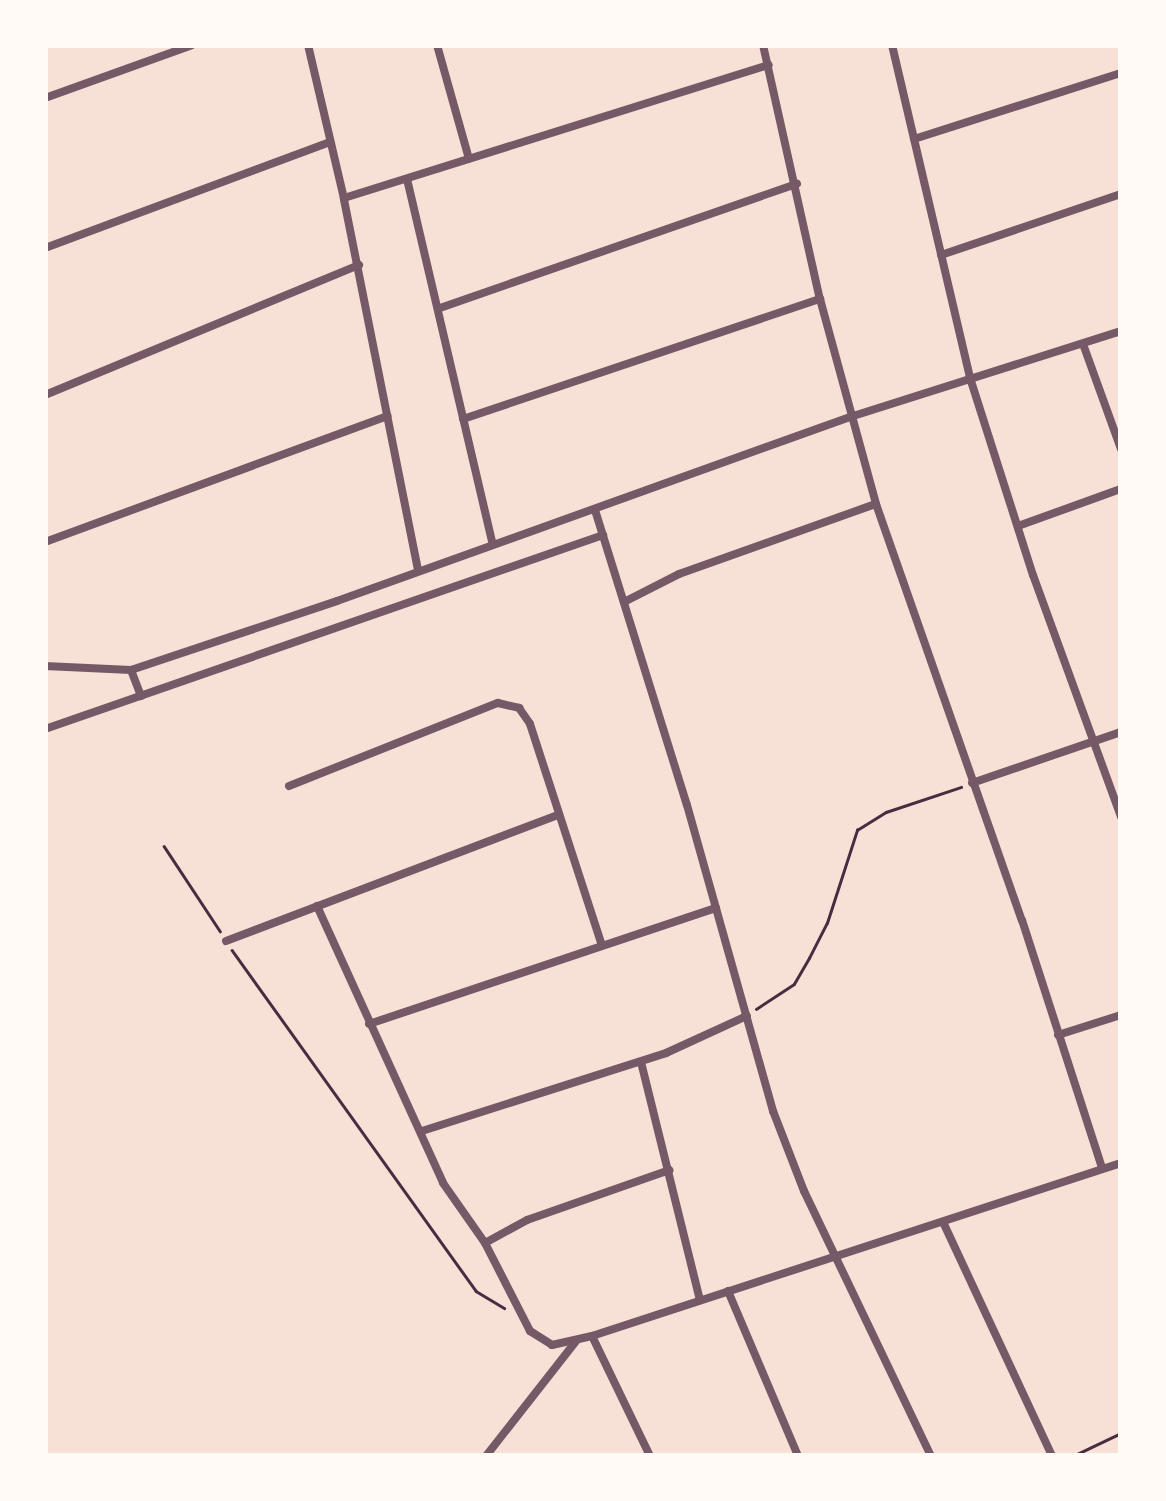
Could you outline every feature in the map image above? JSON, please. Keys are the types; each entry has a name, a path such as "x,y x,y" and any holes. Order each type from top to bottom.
{"street":[{"path":"45,98 192,45"},
{"path":"308,45 328,143 360,265 418,570"},
{"path":"452,45 438,47 469,159"},
{"path":"764,45 820,298 876,504 1102,1167"},
{"path":"892,45 971,381 1121,817"},
{"path":"344,198 769,65"},
{"path":"914,140 1121,73"},
{"path":"45,248 328,143"},
{"path":"407,179 492,542"},
{"path":"440,308 797,184"},
{"path":"941,256 1121,194"},
{"path":"45,395 360,265"},
{"path":"463,419 820,298"},
{"path":"45,666 132,670 850,417 1121,332"},
{"path":"1083,344 1121,449"},
{"path":"45,542 388,416"},
{"path":"1018,526 1121,488"},
{"path":"624,602 679,574 876,504"},
{"path":"595,510 773,1111 836,1258 931,1456"},
{"path":"45,729 602,535"},
{"path":"132,670 141,696"},
{"path":"289,786 498,703 519,708 530,724 602,945"},
{"path":"972,783 1121,732"},
{"path":"226,941 558,815"},
{"path":"317,906 444,1183 485,1243 519,1313 541,1341 552,1345 592,1336 836,1258 1121,1163"},
{"path":"368,1024 716,908"},
{"path":"1058,1035 1121,1015"},
{"path":"422,1131 641,1062 747,1016"},
{"path":"641,1062 700,1300"},
{"path":"485,1243 527,1220 670,1170"},
{"path":"944,1222 1052,1456"},
{"path":"728,1291 798,1456"},
{"path":"592,1336 650,1456"},
{"path":"486,1456 576,1340"}],"path":[{"path":"747,1016 794,984 802,971 827,923 847,851 865,822 972,783"},
{"path":"164,846 226,941 476,1291 519,1313"},
{"path":"1073,1456 1121,1434"}]}
